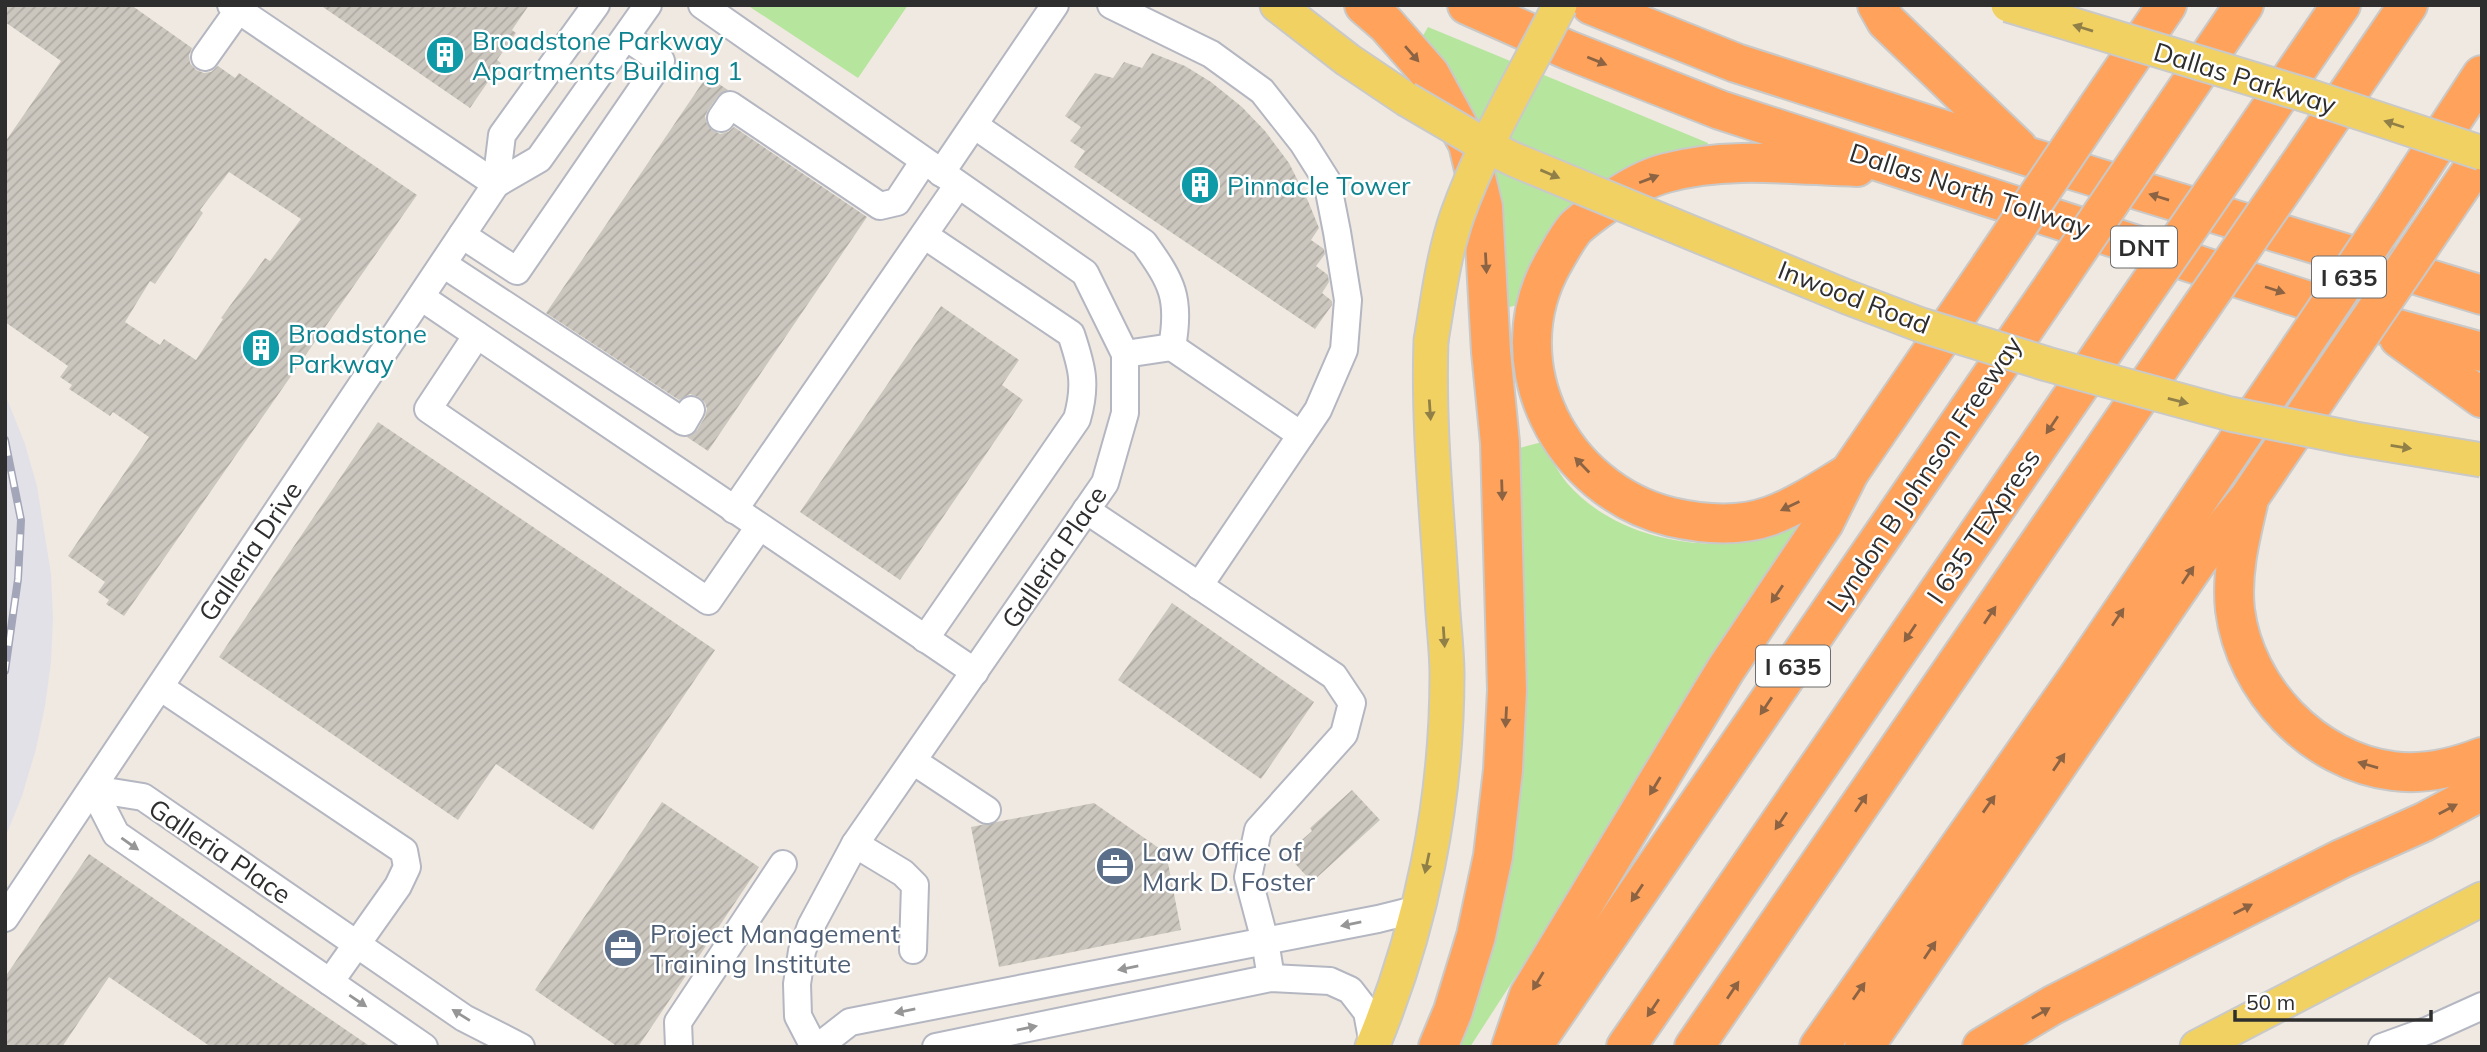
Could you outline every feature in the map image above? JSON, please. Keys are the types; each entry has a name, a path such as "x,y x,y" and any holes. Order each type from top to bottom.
{"highway":[{"path":"1364,5 1386,24 1430,74 1468,144 1483,207 1491,352 1500,443 1507,690 1503,770 1493,856 1476,936 1453,1011 1438,1047"},
{"name":"Dallas North Tollway","path":"1467,5 1568,50 1720,110 2380,324 2482,352"},
{"name":"Dallas North Tollway","path":"1591,5 1736,63 2026,156 2482,295"},
{"path":"1877,5 1894,29 2026,156"},
{"path":"1510,1047 1529,995 1720,679 1824,523 1849,472 2167,5"},
{"name":"Lyndon B Johnson Freeway","path":"1532,1047 2244,5"},
{"name":"I 635 TEXpress","path":"1626,1047 2341,5"},
{"path":"1694,1047 2407,5"},
{"name":"I 635","path":"1819,1047 2080,674 2398,205 2482,75"},
{"path":"1864,1047 2198,560 2249,498 2482,154"},
{"path":"1849,472 1797,504 1770,516 1743,522 1684,520 1629,503 1583,467 1563,443 1547,417 1535,368 1535,310 1543,281 1575,228 1630,187 1666,173 1706,166 1753,163 1908,169"},
{"path":"2380,324 2482,398"},
{"path":"2249,498 2235,574 2235,611 2256,673 2279,708 2294,724 2324,747 2358,762 2392,771 2422,772 2460,766 2482,757"},
{"path":"1982,1047 2053,1005 2482,791"}],"main road":[{"path":"1373,1045 1418,909 1437,815 1445,743 1447,673 1429,398 1431,341 1441,276 1457,216 1488,147 1560,5"},
{"name":"Dallas Parkway","path":"2008,5 2309,96 2482,154"},
{"name":"Inwood Road","path":"1281,9 1392,91 1488,147 1847,297 1997,348 2168,399 2355,439 2482,460"},
{"path":"2197,1047 2482,899"}],"street":[{"name":"Galleria Drive","path":"496,184 502,135 596,5"},
{"name":"Galleria Drive","path":"5,918 496,184 539,159 648,5"},
{"name":"Galleria Place","path":"702,5 1085,273 1125,354 1125,413 1105,483 855,844 811,926 802,951 797,985 798,1016 816,1047 850,1022 1418,909"},
{"path":"734,510 924,234 941,173 1055,5"},
{"path":"1111,5 1211,54 1262,91 1303,143 1327,181 1348,300 1344,350 1318,411 1199,586"},
{"path":"205,57 238,7 496,184"},
{"path":"462,235 517,271 661,61 626,37"},
{"path":"721,118 730,105 880,206 897,202 941,173"},
{"path":"974,125 1144,243 1162,268 1175,296 1177,321 1172,346"},
{"path":"924,234 1071,334 1080,360 1084,393 1077,419 925,639"},
{"path":"443,264 684,422 691,410"},
{"path":"421,296 975,672"},
{"path":"477,335 428,409 708,601 759,527"},
{"path":"1125,354 1172,346 1301,435"},
{"path":"1086,510 1334,676 1352,703 1344,734 1258,830 1248,877 1265,941 1271,978"},
{"path":"160,687 404,852 407,867 398,886 330,982"},
{"path":"913,761 987,810"},
{"name":"Galleria Place","path":"93,789 142,797 464,1018 521,1047"},
{"name":"Galleria Place","path":"93,789 116,834 424,1047"},
{"path":"855,844 903,873 915,885 913,950"},
{"path":"679,1047 678,1022 783,864"},
{"path":"936,1047 1271,978 1330,981 1350,990 1367,1012 1373,1045"},
{"path":"2382,1047 2429,1030 2482,1006"}],"shaded area":[{"path":"5,394 25,444 37,486 51,574 53,618 51,662 36,749 22,796 5,838"}],"green space":[{"path":"747,5 908,5 858,78"},
{"path":"1428,27 1708,143 1705,152 1640,167 1521,304 1506,308 1421,39"},
{"path":"1542,442 1563,478 1585,500 1627,526 1650,534 1674,540 1724,544 1756,541 1809,523 1470,1047 1456,1047 1482,974 1516,449"}],"building":[{"path":"5,5 131,5 192,48 190,63 196,70 211,72 218,66 235,78 239,73 417,195 124,616 106,604 109,600 98,592 105,582 68,556 149,437 113,412 110,416 69,389 72,385 60,377 68,366 5,322 5,142 61,61 5,22","holes":["229,172 301,219 270,261 265,258 221,318 223,319 196,360 164,339 160,345 125,322 150,281 155,284 203,213 200,210"]},
{"name":"Broadstone Parkway Apartments Building 1","path":"320,5 529,5 512,30 516,33 497,60 501,63 470,108"},
{"name":"Pinnacle Tower","path":"1152,53 1185,66 1211,82 1242,107 1265,131 1289,163 1319,228 1311,240 1324,249 1325,254 1316,266 1328,275 1329,282 1322,293 1332,301 1332,305 1315,329 1074,167 1085,151 1070,141 1081,127 1065,116 1095,73 1113,78 1124,62 1142,68"},
{"path":"707,76 728,90 718,96 705,116 712,130 720,134 734,127 867,217 708,451 687,437 697,430 705,417 707,409 699,397 690,394 679,400 546,313"},
{"path":"941,306 1019,360 1002,385 1023,400 900,580 800,512"},
{"path":"378,422 715,650 593,830 496,764 458,820 219,657"},
{"path":"1172,603 1314,702 1261,779 1118,680"},
{"path":"1352,790 1380,820 1312,882 1289,857 1297,850 1294,847 1312,831 1310,828"},
{"path":"662,802 759,867 638,1047 618,1047 535,990"},
{"path":"1094,803 1166,853 1181,930 999,967 971,827"},
{"path":"89,854 371,1047 211,1047 109,977 62,1047 5,1047 5,977"}],"railway":[{"path":"5,440 21,520 18,579 5,671"}],"place":[{"name":"Broadstone Parkway Apartments Building 1","path":"445,55"},
{"name":"Pinnacle Tower","path":"1200,185"},
{"name":"Broadstone Parkway","path":"261,348"},
{"name":"Law Office of Mark D. Foster","path":"1115,866"},
{"name":"Project Management Training Institute","path":"623,948"}]}
